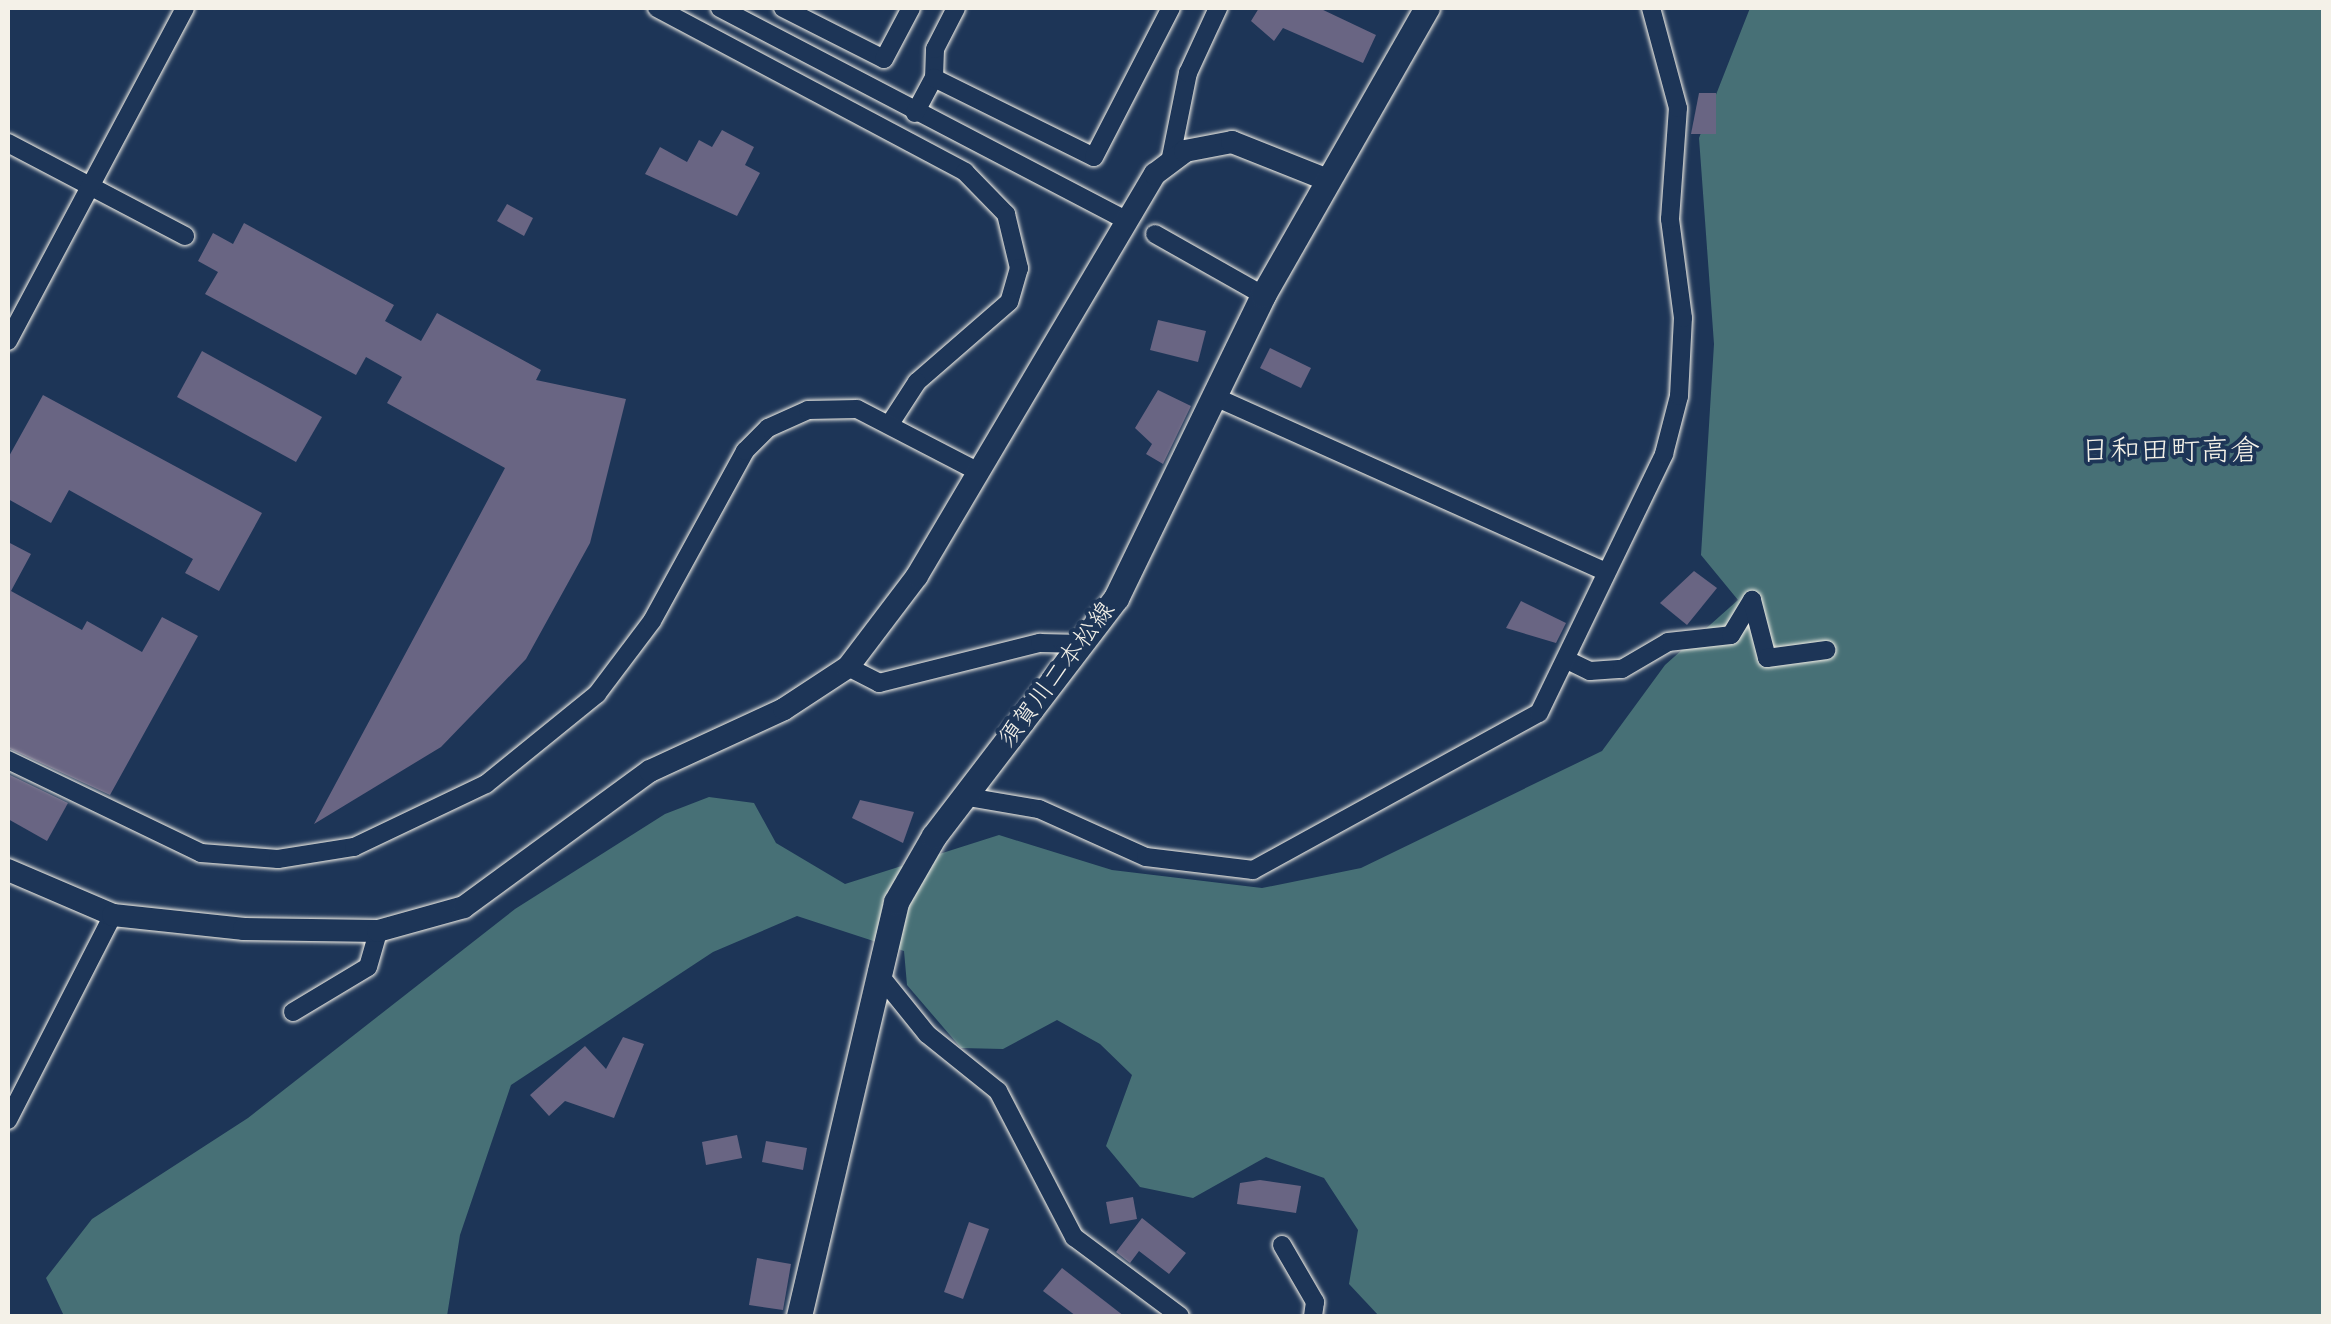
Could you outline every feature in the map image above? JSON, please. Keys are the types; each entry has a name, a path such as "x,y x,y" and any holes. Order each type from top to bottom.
{"main road":[{"name":"須賀川二本松線","path":"799,1316 896,902 962,796 1084,644 1214,396 1262,295 1427,8"}],"street":[{"path":"8,342 184,8"},
{"path":"657,8 965,172 1006,214 1018,268 1008,302 916,382 891,422"},
{"path":"720,8 1122,220"},
{"path":"784,8 884,59 911,8"},
{"path":"915,112 934,78 935,49 956,8"},
{"path":"934,78 1094,158 1170,8"},
{"path":"1170,162 1188,73 1218,8"},
{"path":"962,796 1039,808 1146,857 1202,869 1271,867 1540,713 1604,571 1664,454 1679,396 1683,318 1670,220 1678,108 1651,8"},
{"path":"8,143 185,236"},
{"path":"8,870 112,915 378,931 464,907 650,772 784,709 848,667 918,576 975,470 1122,220 1170,162 1198,146 1252,143 1330,180"},
{"path":"1155,234 1262,295"},
{"path":"1214,396 1604,571"},
{"path":"8,760 202,853 278,859 354,847 486,784 597,694 652,621 745,451 768,428 824,407 891,422 975,470"},
{"path":"1567,660 1590,671 1622,669 1668,642 1731,635 1752,600 1767,658 1826,650"},
{"path":"848,667 878,683 1040,643 1084,644"},
{"path":"8,1120 112,915"},
{"path":"293,1012 368,968 378,931"},
{"path":"877,972 927,1034 998,1091 1074,1236 1180,1316"},
{"path":"1282,1246 1315,1302 1312,1316"}],"green space":[{"path":"1750,8 2323,8 2323,1316 1379,1316 1349,1284 1358,1230 1324,1178 1266,1157 1193,1198 1140,1187 1106,1146 1132,1075 1100,1044 1057,1020 1003,1049 961,1048 907,985 904,951 797,916 713,952 511,1085 460,1235 447,1316 64,1316 46,1278 92,1219 248,1118 515,909 665,814 709,797 754,803 776,843 845,884 999,835 1112,870 1262,888 1361,868 1602,751 1665,665 1738,600 1701,555 1714,344 1699,138"}],"building":[{"path":"1259,8 1319,8 1376,35 1363,63 1283,28 1274,41 1251,21"},
{"path":"1699,93 1716,93 1716,134 1691,134"},
{"path":"722,130 754,147 745,165 760,173 737,216 645,174 660,147 687,162 699,140 712,147"},
{"path":"507,204 533,218 524,236 497,221"},
{"path":"244,223 394,305 385,321 421,341 437,313 541,370 536,380 626,399 590,543 526,659 441,747 314,824 505,468 387,403 402,377 366,357 356,375 205,294 218,272 198,261 213,233 233,244"},
{"path":"1158,320 1206,331 1198,362 1150,350"},
{"path":"1270,348 1311,368 1301,388 1260,368"},
{"path":"202,351 322,417 296,462 177,397"},
{"path":"1158,390 1191,406 1163,464 1146,454 1152,444 1135,428"},
{"path":"43,395 262,513 219,591 185,573 193,559 69,490 51,523 8,499 8,458"},
{"path":"8,542 31,554 11,591 82,630 87,621 142,652 162,617 198,636 110,795 8,748"},
{"path":"1694,571 1717,588 1687,625 1660,603"},
{"path":"1521,601 1566,623 1556,643 1506,628"},
{"path":"8,774 68,803 47,841 8,819"},
{"path":"860,800 914,812 903,843 852,818"},
{"path":"623,1037 644,1044 614,1118 565,1101 549,1116 530,1095 585,1046 606,1069"},
{"path":"737,1135 742,1158 706,1165 702,1142"},
{"path":"766,1141 807,1148 803,1170 762,1162"},
{"path":"1260,1180 1301,1186 1296,1213 1237,1204 1240,1183"},
{"path":"1133,1197 1137,1219 1110,1224 1106,1202"},
{"path":"1142,1218 1186,1253 1169,1274 1139,1251 1130,1263 1116,1252"},
{"path":"969,1222 989,1229 963,1299 944,1292"},
{"path":"757,1258 791,1264 783,1310 749,1305"},
{"path":"1062,1268 1124,1316 1076,1316 1043,1291"}],"district":[{"name":"日和田町高倉","path":"2170,451"}]}
